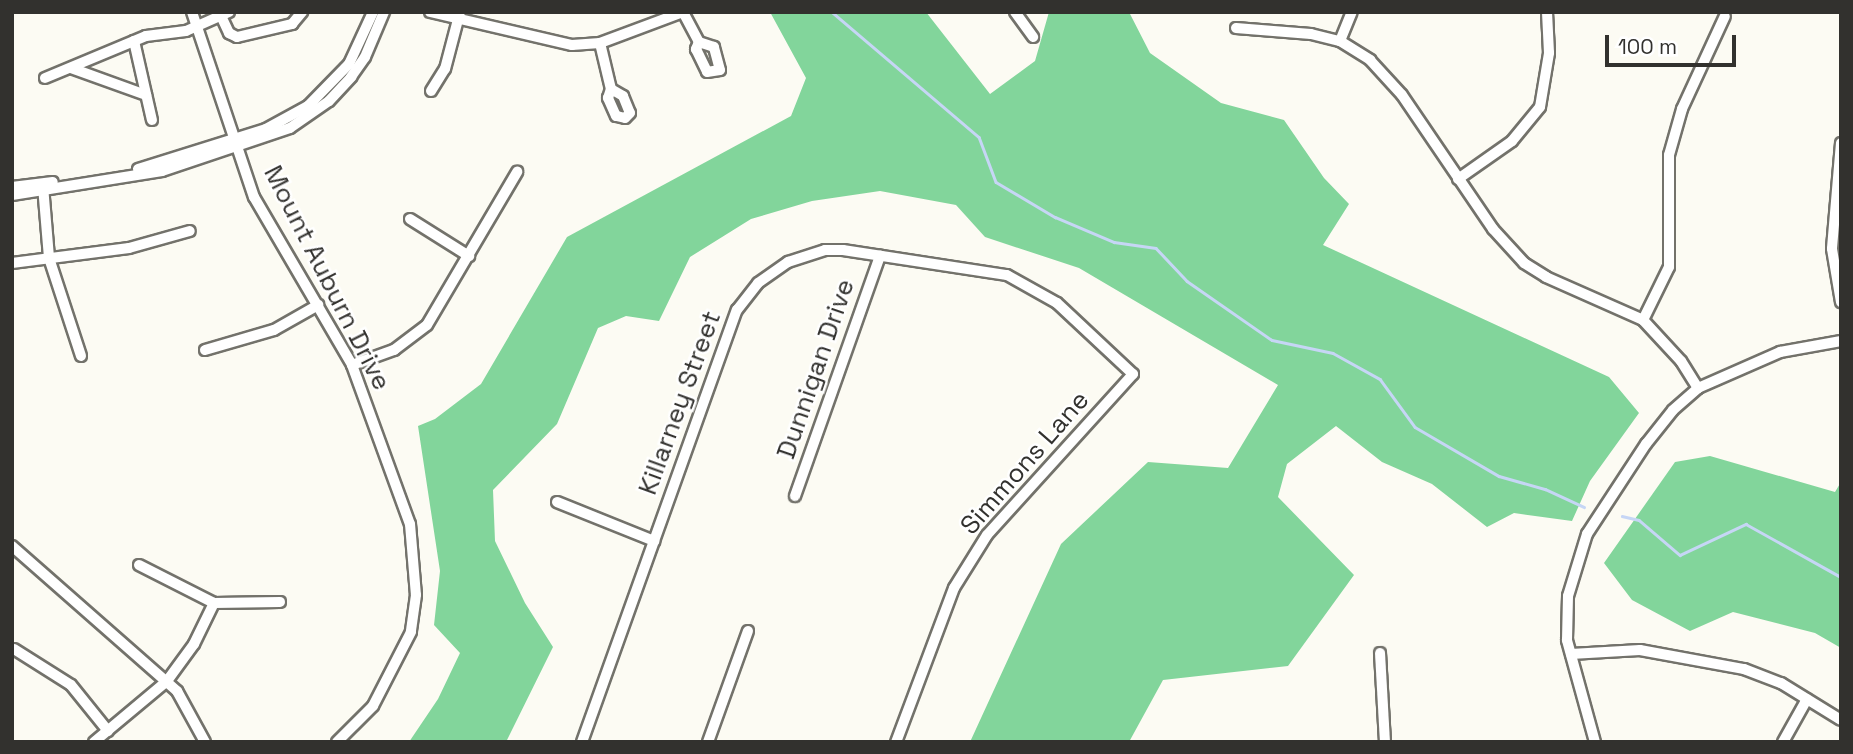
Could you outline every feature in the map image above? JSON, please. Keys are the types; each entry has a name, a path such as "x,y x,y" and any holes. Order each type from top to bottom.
{"street":[{"name":"Mount Auburn Drive","path":"192,12 200,27 236,144 262,213 352,365 407,509 416,595 411,632 385,689 364,718 337,742"},
{"path":"45,78 134,41 200,27 226,15 229,33 237,37 292,24 302,12"},
{"path":"236,144 277,124 324,91 358,50 373,12"},
{"path":"12,195 142,168 290,128 328,101 365,57 384,12"},
{"path":"429,12 459,16 540,40 600,43 683,12 699,41"},
{"path":"1015,12 1033,37"},
{"path":"1340,41 1352,12"},
{"path":"1458,179 1512,141 1540,107 1549,53 1547,12"},
{"path":"431,91 445,69 459,16"},
{"path":"1643,320 1669,267 1669,155 1682,109 1725,16"},
{"path":"1236,28 1311,34 1340,41 1370,60 1402,96 1458,179 1524,263 1546,277 1643,320 1681,361 1698,388"},
{"path":"134,41 152,120"},
{"path":"600,43 611,89"},
{"path":"71,68 146,95"},
{"path":"1841,143 1832,249 1841,302"},
{"path":"352,365 394,350 427,325 517,172"},
{"path":"12,187 43,187"},
{"path":"43,187 49,258 81,356"},
{"path":"410,219 469,256"},
{"path":"12,263 129,248 190,231"},
{"name":"Killarney Street","path":"584,741 732,318 744,299 772,273 813,253 843,250 1007,275 1058,303 1133,374"},
{"name":"Dunnigan Drive","path":"796,496 880,256"},
{"path":"205,350 274,330 317,305"},
{"path":"1595,742 1571,654 1568,596 1587,534 1646,444 1673,410 1698,388 1780,352 1841,341"},
{"name":"Simmons Lane","path":"895,742 941,617 981,544 1133,374"},
{"path":"557,502 654,541"},
{"path":"12,546 167,681 188,706 205,742"},
{"path":"139,565 214,603 280,602"},
{"path":"94,742 167,681 194,644 214,603"},
{"path":"708,742 748,631"},
{"path":"14,649 71,685 108,731"},
{"path":"1571,654 1640,650 1734,667 1781,682 1841,720"},
{"path":"1380,653 1385,742"},
{"path":"1783,742 1807,699"}],"green space":[{"path":"770,12 926,12 990,94 1035,61 1049,12 1129,12 1150,53 1221,103 1284,120 1324,178 1349,204 1323,245 1609,377 1639,413 1590,481 1572,521 1514,513 1487,527 1432,484 1382,462 1336,426 1287,464 1278,497 1354,575 1288,666 1163,680 1129,742 970,742 1061,544 1148,462 1228,468 1278,385 1079,268 985,237 956,205 880,191 812,201 751,219 690,257 659,321 626,316 598,328 557,424 493,490 495,541 525,603 553,647 506,742 409,742 438,699 460,653 434,625 440,571 418,426 435,419 481,384 567,237 791,116 806,78"},
{"path":"1710,456 1835,492 1841,482 1841,648 1815,633 1733,612 1690,631 1632,600 1604,563 1675,462"}],"waterway":[{"path":"832,12 979,137 996,182 1055,217 1114,242 1156,248 1187,281 1272,340 1333,353 1380,379 1415,427 1499,476 1545,489 1584,507"},
{"path":"1622,516 1639,520 1680,555 1746,524 1841,577"}]}
